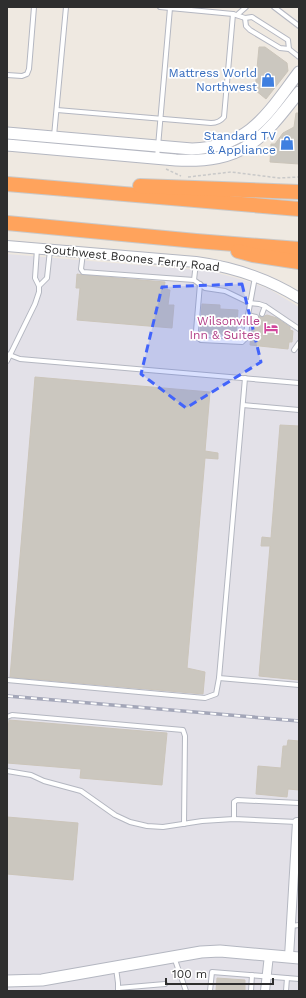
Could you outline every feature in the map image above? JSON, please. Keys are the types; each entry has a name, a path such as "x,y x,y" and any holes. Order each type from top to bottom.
{"highway":[{"path":"7,184 299,209"},
{"path":"109,193 122,186 299,192"},
{"path":"7,223 299,249"},
{"path":"196,241 253,255 299,262"}],"main road":[{"path":"7,133 202,149 223,144 252,129 260,122 299,72"},
{"path":"7,145 159,162 202,161 225,156 241,150 255,141 271,128 299,92"},
{"path":"7,981 36,981 213,951 294,957"}],"street":[{"name":"Southwest Boones Ferry Road","path":"7,246 196,262 231,269 255,276 284,289 299,298"},
{"path":"294,957 298,822"},
{"path":"265,991 268,955"}],"lane":[{"path":"7,75 22,76 27,74 29,69 34,7"},
{"path":"54,137 66,7"},
{"path":"160,7 235,14 245,18 252,17 288,40 289,48 299,57"},
{"path":"226,13 227,7"},
{"path":"235,14 246,7"},
{"path":"274,7 299,26"},
{"path":"159,162 158,146 170,8"},
{"path":"57,110 215,123 221,121 224,117 235,14"},
{"path":"245,18 246,26 250,30 280,48 289,48"},
{"path":"7,361 8,354 35,304 39,292 39,286 35,278 37,249"},
{"path":"39,286 47,278 50,250"},
{"path":"83,253 81,269 83,272 194,280 204,288 225,291 250,303 265,306 299,329"},
{"path":"194,280 196,262"},
{"path":"200,284 196,331 197,337 200,340 242,342 246,338 248,315 255,276"},
{"path":"262,314 265,306"},
{"path":"248,315 256,317"},
{"path":"294,350 299,343"},
{"path":"8,354 20,359 299,383"},
{"path":"7,680 205,698 216,694 220,678 245,378"},
{"path":"243,405 299,410"},
{"path":"220,678 299,685"},
{"path":"7,717 12,715 183,730 185,736 184,824"},
{"path":"7,771 31,775 44,781 81,791 111,813 135,824 163,827 202,821 234,819 298,822"},
{"path":"234,819 234,802 237,800 299,804"},
{"path":"174,957 186,991"},
{"path":"116,967 118,990 165,984"},
{"path":"210,991 212,972 299,979"},
{"path":"251,991 252,975"},
{"path":"286,991 287,978"},
{"path":"146,986 146,991"}],"path":[{"path":"159,162 182,177"},
{"path":"186,177 231,172 279,178 299,177"}],"highlighted area":[{"path":"242,284 261,362 186,408 141,374 162,287"}],"shaded area":[{"path":"7,254 210,271 269,289 299,307 299,991 7,991"}],"building":[{"name":"Mattress World Northwest","path":"259,47 265,47 287,63 288,71 266,99 255,90"},
{"name":"Standard TV & Appliance","path":"296,113 299,113 299,164 270,162 271,144 275,144 283,133 294,127"},
{"path":"77,274 165,282 164,289 170,290 168,305 174,305 172,328 77,320 80,288 76,288"},
{"path":"202,304 220,305 220,309 238,310 236,336 200,333"},
{"name":"Wilsonville Inn & Suites","path":"267,315 277,318 290,327 290,330 293,331 292,342 289,342 288,349 250,345 252,323 258,323 257,320 259,316 262,317"},
{"path":"35,377 210,392 205,451 218,453 218,459 205,458 187,668 205,672 203,694 10,677"},
{"path":"280,425 299,426 299,680 259,676 270,546 261,546 262,537 271,538"},
{"path":"9,720 167,733 162,785 80,778 81,769 7,763"},
{"path":"288,740 299,741 299,790 288,789 287,797 256,794 258,766 281,768 283,746 287,746"},
{"path":"7,817 78,823 73,880 7,874"},
{"path":"217,978 245,980 245,991 216,991"}],"railway":[{"path":"7,696 299,721"}],"place":[{"name":"Mattress World Northwest","path":"268,80"},
{"name":"Standard TV & Appliance","path":"287,143"},
{"name":"Wilsonville Inn & Suites","path":"271,328"}]}
